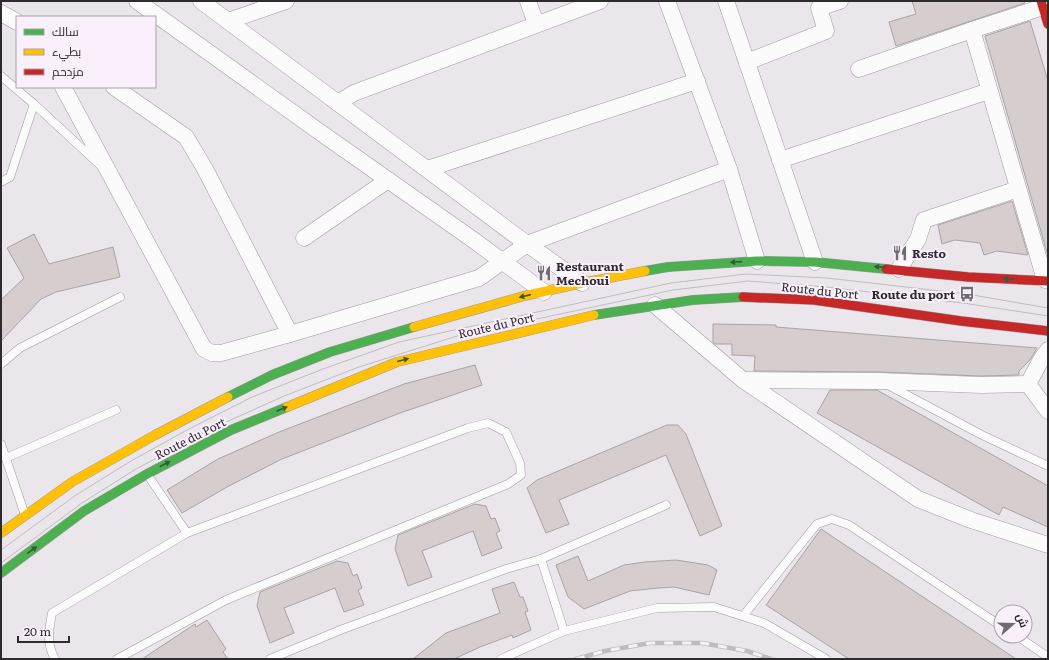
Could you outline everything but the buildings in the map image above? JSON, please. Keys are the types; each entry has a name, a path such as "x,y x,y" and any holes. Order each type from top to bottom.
{"main road":[{"path":"1042,4 1048,24"},
{"name":"Route du Port","path":"1,533 72,482 155,434 272,375 330,352 459,313 524,296 582,283 668,267 757,261 815,262 899,269 968,277 1046,281"},
{"name":"Route du Port","path":"1,573 84,511 147,474 231,430 397,362 552,324 606,312 655,305 723,297 751,296 814,300 961,321 1048,331"}],"street":[{"path":"136,1 544,292"},
{"path":"201,1 527,244 582,283"},
{"path":"228,21 286,1"},
{"path":"528,1 536,24"},
{"path":"338,103 354,93 600,1"},
{"path":"667,1 729,169 757,261"},
{"path":"726,1 815,262"},
{"path":"747,62 826,31 818,8 840,1"},
{"path":"859,69 1042,4"},
{"path":"1,13 16,21"},
{"path":"972,30 1046,281"},
{"path":"427,169 697,81"},
{"path":"64,88 204,349 212,354 221,353 290,334 479,278 527,244 729,169"},
{"path":"115,88 186,137 206,168 290,334"},
{"path":"780,160 989,91"},
{"path":"304,238 388,180"},
{"path":"899,269 918,239 924,220 1018,189"},
{"path":"655,305 743,380 918,499 970,520 1048,545"},
{"path":"1028,384 1048,350"},
{"path":"743,380 880,380 981,385 1028,384"},
{"path":"1028,384 1048,411"}],"lane":[{"path":"1,76 34,104 110,175"},
{"path":"1,182 10,177 34,104"},
{"path":"1,364 20,348 120,296"},
{"path":"880,380 982,435 1048,466"},
{"path":"6,458 116,410"},
{"path":"55,659 50,650 48,633 52,612 188,533 461,431 488,423 506,432 520,463 521,474 508,484 226,600 117,659"},
{"path":"1,444 25,516"},
{"path":"147,474 188,533"},
{"path":"270,659 343,628 506,569 541,559 666,505"},
{"path":"743,616 817,524 832,519 849,525 993,621"},
{"path":"541,559 564,631"},
{"path":"501,659 564,631 656,608 714,607 764,623 826,659"},
{"path":"1028,644 1048,657"}],"tram line":[{"path":"1,550 76,495 131,461 187,430 252,397 323,369 399,342 671,283 746,274 827,278 967,294 1048,308"},
{"path":"1,563 82,503 136,469 213,428 284,396 359,367 457,336 673,290 748,281 826,287 963,303 1048,316"}],"railway":[{"path":"576,659 605,651 650,643 702,643 747,651 771,659"}],"traffic: fast":[{"path":"645,271 668,267 757,261 815,262 886,269"},
{"path":"594,315 693,300 743,297"},
{"path":"228,397 272,375 330,352 414,327"},
{"path":"1,573 84,511 147,474 231,430 287,407"}],"traffic: slow":[{"path":"414,327 524,296 645,271"},
{"path":"287,407 397,362 594,315"},
{"path":"1,533 72,482 155,435 228,397"}],"traffic: jam":[{"path":"1041,1 1048,24"},
{"path":"886,269 968,277 1048,281"},
{"path":"743,297 814,300 961,321 1048,331"}],"place":[{"name":"Resto","path":"900,253"},
{"name":"Restaurant Mechoui","path":"544,273"},
{"name":"Route du port","path":"967,294"}]}
